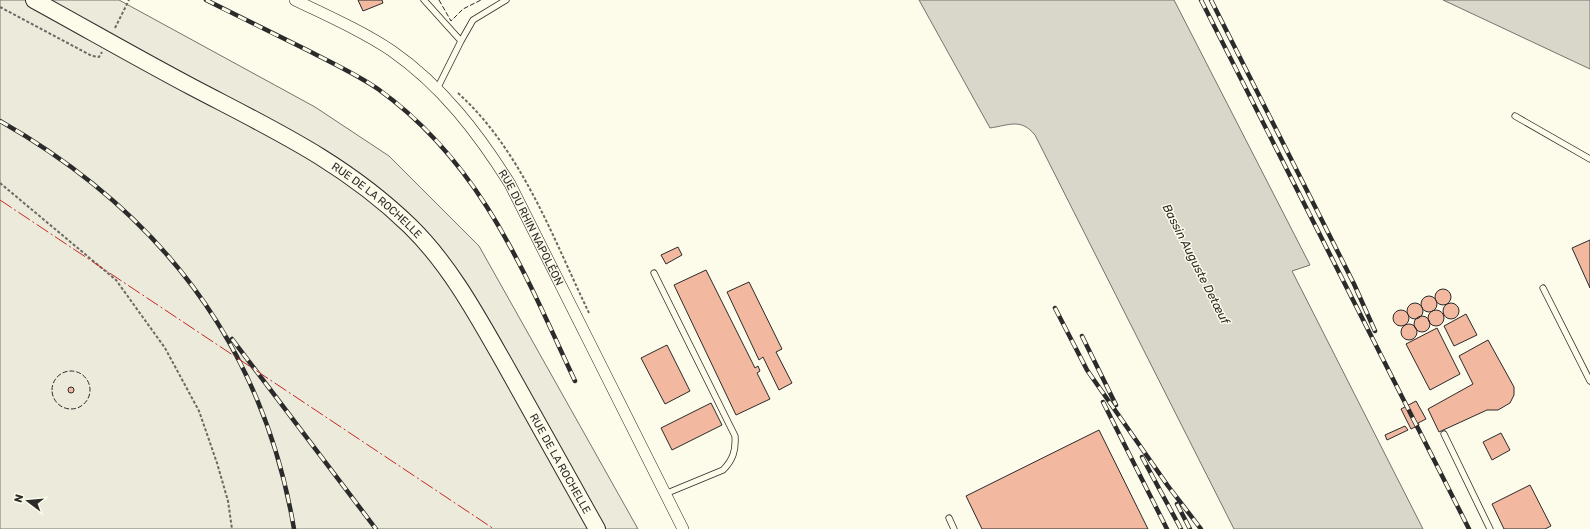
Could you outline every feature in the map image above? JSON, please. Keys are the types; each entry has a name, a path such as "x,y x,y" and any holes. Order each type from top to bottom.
{"main road":[{"name":"RUE DE LA ROCHELLE","path":"34,0 184,82 308,147 352,176 381,199 412,228 447,270 478,317 597,529"}],"street":[{"name":"RUE DU RHIN NAPOLÉON","path":"295,0 356,30 391,51 419,72 455,106 484,143 510,184 683,529"}],"lane":[{"path":"424,0 461,41"},
{"path":"437,89 473,20 506,0"},
{"path":"1515,116 1590,159"},
{"path":"654,273 735,436 734,454 730,463 723,470 665,494"},
{"path":"1543,288 1590,382"},
{"path":"1444,434 1490,529"},
{"path":"949,518 954,529"}],"path":[{"path":"114,29 129,0"},
{"path":"0,7 92,56 99,56 103,50"},
{"path":"0,182 116,280 165,348 199,412 228,501 232,529"}],"shaded area":[{"path":"0,0 119,0 315,107 389,156 479,246 638,529 0,529"}],"water":[{"name":"Bassin Auguste Detœuf","path":"919,0 1174,0 1310,265 1292,271 1423,529 1234,529 1035,135 1025,126 1015,124 990,128"},
{"path":"1443,0 1590,0 1590,69"}],"building":[{"path":"358,0 382,0 383,3 363,11"},
{"path":"1590,240 1590,288 1572,248"},
{"path":"678,247 682,255 666,264 661,255"},
{"path":"706,270 755,368 758,366 760,371 757,373 770,399 736,415 674,285"},
{"path":"749,282 782,349 776,352 792,383 779,390 763,357 759,360 727,292"},
{"path":"1443,289 1450,294 1451,297 1446,304 1443,305 1436,300 1435,297 1440,290"},
{"path":"1429,296 1436,301 1437,304 1432,311 1429,312 1422,307 1421,304 1426,297"},
{"path":"1415,303 1422,308 1423,311 1418,318 1415,319 1408,314 1407,311 1412,304"},
{"path":"1451,303 1458,308 1459,311 1454,318 1451,319 1444,314 1443,311 1448,304"},
{"path":"1401,310 1408,315 1409,318 1404,325 1401,326 1394,321 1393,318 1398,311"},
{"path":"1436,310 1443,315 1444,318 1439,325 1436,326 1429,321 1428,318 1433,311"},
{"path":"1466,314 1477,335 1454,346 1444,326"},
{"path":"1422,316 1429,321 1430,324 1425,331 1422,332 1415,327 1414,324 1419,317"},
{"path":"1409,324 1416,329 1417,332 1412,339 1409,340 1402,335 1401,332 1406,325"},
{"path":"1437,328 1460,374 1430,390 1406,344"},
{"path":"1488,340 1514,387 1514,395 1510,403 1498,410 1487,410 1439,432 1428,409 1473,384 1459,356"},
{"path":"667,345 690,391 665,404 641,358"},
{"path":"71,387 74,390 71,393 68,390"},
{"path":"1416,401 1426,419 1411,429 1401,409"},
{"path":"711,403 722,425 672,450 661,428"},
{"path":"1405,426 1408,430 1387,440 1385,435"},
{"path":"1099,430 1148,529 982,529 966,496"},
{"path":"1501,433 1510,450 1492,460 1483,442"},
{"path":"1530,485 1551,526 1545,529 1504,529 1492,504"}],"railway":[{"path":"206,0 335,64 378,89 414,118 445,150 472,185 496,221 537,299 575,381"},
{"path":"1201,0 1469,529"},
{"path":"1211,0 1354,284 1375,331"},
{"path":"0,121 57,157 109,197 155,242 195,290 230,343 257,400 279,462 294,529"},
{"path":"1055,308 1087,370 1168,486 1201,529"},
{"path":"1082,336 1116,405"},
{"path":"232,339 376,529"},
{"path":"1103,402 1167,529"},
{"path":"1142,457 1181,529"},
{"path":"1177,504 1190,529"}],"fence":[{"path":"439,0 451,21 463,9 481,0"},
{"path":"67,371 75,371 85,376 89,383 90,390 89,397 85,404 75,409 67,409 57,404 55,401 52,394 52,386 57,376 60,374 67,371"}],"power":[{"path":"0,200 494,529"}]}
